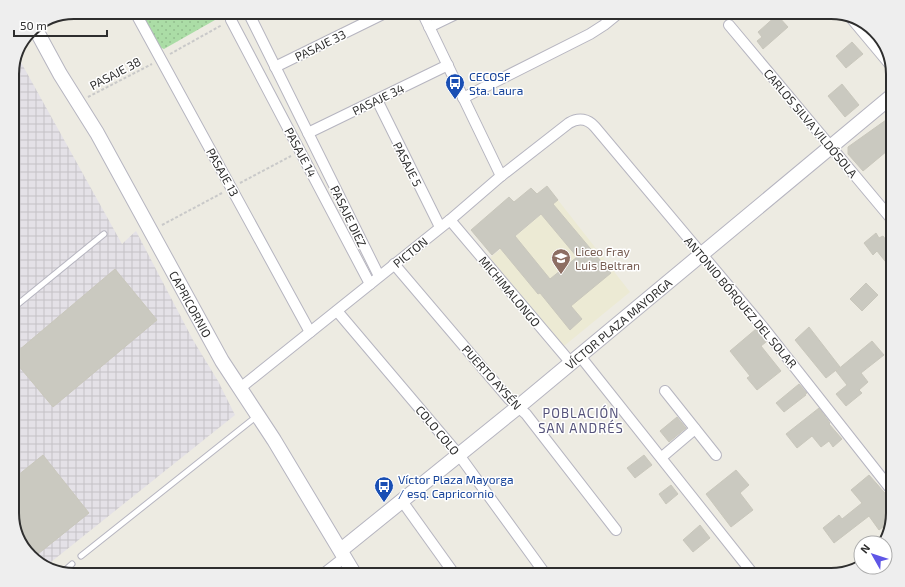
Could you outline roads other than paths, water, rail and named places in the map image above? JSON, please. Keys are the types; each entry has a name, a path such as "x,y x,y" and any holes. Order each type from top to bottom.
{"street":[{"name":"PASAJE 13","path":"139,19 310,332"},
{"name":"PASAJE 14","path":"251,19 308,133"},
{"name":"PASAJE 33","path":"275,67 373,19"},
{"path":"425,19 501,176"},
{"path":"429,27 446,19"},
{"path":"463,98 594,32 611,19"},
{"name":"PASAJE 14","path":"231,20 370,284"},
{"name":"CARLOS SILVA VILDÓSOLA","path":"729,25 886,213"},
{"path":"858,26 883,58"},
{"name":"CAPRICORNIO","path":"38,33 60,74 97,133 222,361 274,440 352,568"},
{"name":"PASAJE 34","path":"308,133 448,65"},
{"name":"PASAJE 5","path":"376,100 440,227"},
{"name":"VÍCTOR PLAZA MAYORGA","path":"343,554 402,501 518,407 701,253 886,101"},
{"name":"PICTON","path":"239,389 450,220 501,176 569,123 574,120 583,119"},
{"name":"ANTONIO BÓRQUEZ DEL SOLAR","path":"583,119 592,123 701,253 807,382 886,483"},
{"name":"PASAJE DIEZ","path":"308,133 379,276"},
{"name":"MICHIMALONGO","path":"450,220 576,359 662,457 749,568"},
{"name":"PUERTO AYSÉN","path":"394,264 509,399 526,414 616,530"},
{"name":"COLO COLO","path":"337,311 459,455 541,568"},
{"path":"665,391 716,455"},
{"path":"662,457 695,430"},
{"path":"402,501 450,568"},
{"path":"329,568 343,554"}],"lane":[{"path":"19,303 104,234"},
{"path":"81,556 258,416"},
{"path":"68,567 72,564"}],"place":[{"name":"CECOSF Sta. Laura","path":"455,100"},
{"name":"Liceo Fray Luis Beltran","path":"561,275"},
{"name":"Víctor Plaza Mayorga / esq. Capricornio","path":"384,503"}],"district":[{"name":"POBLACIÓN SAN ANDRÉS","path":"581,420"}]}
